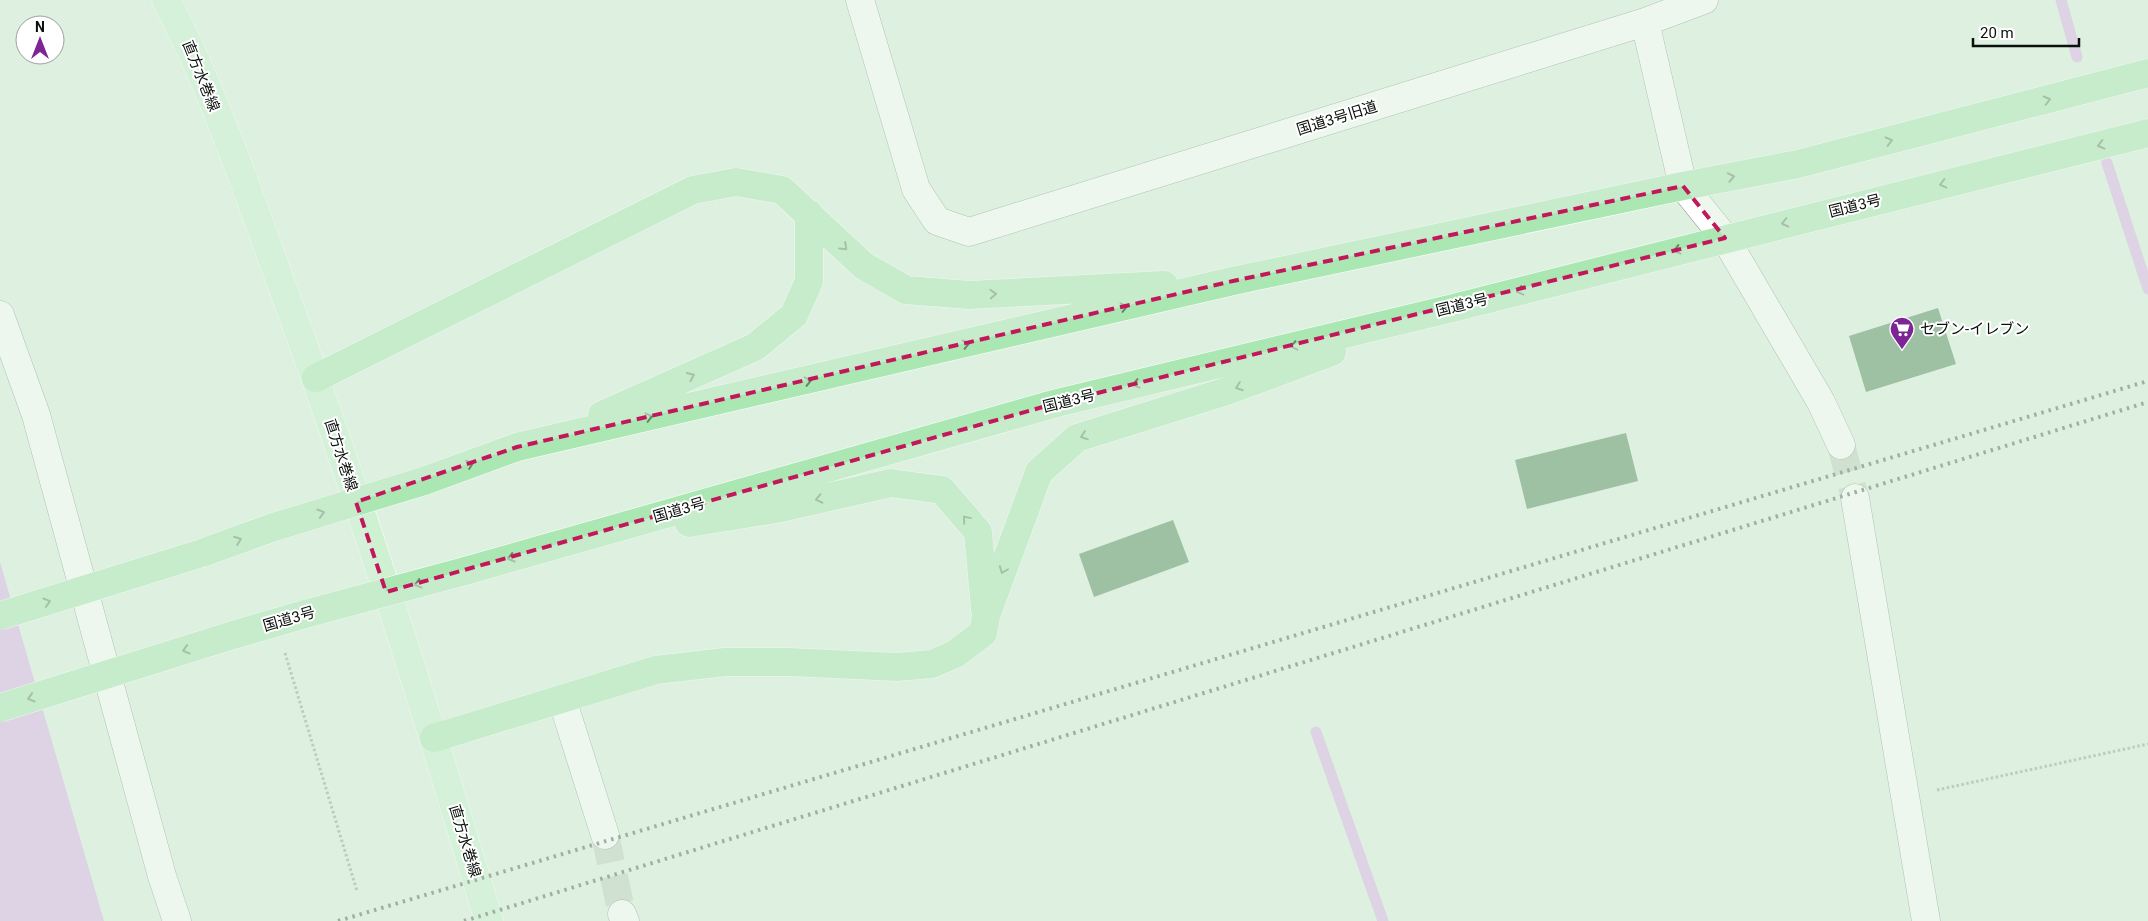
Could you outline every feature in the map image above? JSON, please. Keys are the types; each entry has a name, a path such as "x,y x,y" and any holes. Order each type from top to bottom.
{"highway":[{"path":"516,447 1233,281 1683,186 1798,164 2148,73"},
{"name":"国道3号","path":"0,708 305,614 465,571 1057,403 1449,309 2148,133"},
{"path":"316,378 693,190 736,182 782,190 864,266 906,290 969,295 1233,281"},
{"path":"0,616 202,553 274,527 424,481 616,410 756,348 794,315 809,281 809,214"},
{"path":"434,738 656,670 725,662 789,662 897,667 932,664 954,654 983,633 986,616 1039,472 1077,438 1228,391 1449,309"},
{"path":"557,545 776,509 892,483 942,490 978,532 986,616"}],"main road":[{"name":"直方水巻線","path":"166,0 188,41 255,212 316,378 434,738 488,921"}],"street":[{"name":"国道3号旧道","path":"860,0 916,189 937,220 969,232 1645,22 1704,0"},
{"path":"1645,22 1683,186 1725,238 1821,402 1841,445"},
{"path":"0,315 36,415 162,876 177,921"},
{"path":"1855,498 1926,921"},
{"path":"562,699 605,835"}],"path":[{"path":"276,623 357,891"},
{"path":"1905,798 2148,744"}],"highlighted area":[{"path":"1683,186 1725,238 1057,403 386,592 356,502 517,447 1233,281"}],"shaded area":[{"path":"0,562 104,921 0,921"}],"building":[{"name":"セブン-イレブン","path":"1938,308 1956,364 1866,392 1849,336"},
{"path":"1626,433 1638,481 1527,509 1515,460"},
{"path":"1173,520 1189,562 1094,597 1079,554"}],"waterway":[{"path":"2061,0 2077,57"},
{"path":"2107,163 2148,289"},
{"path":"1316,732 1383,921"}],"tunnel":[{"path":"1841,445 1855,498"},
{"path":"605,835 622,914"}],"railway":[{"path":"338,921 2148,381"},
{"path":"464,921 2148,402"}],"place":[{"name":"セブン-イレブン","path":"1902,350"}]}
